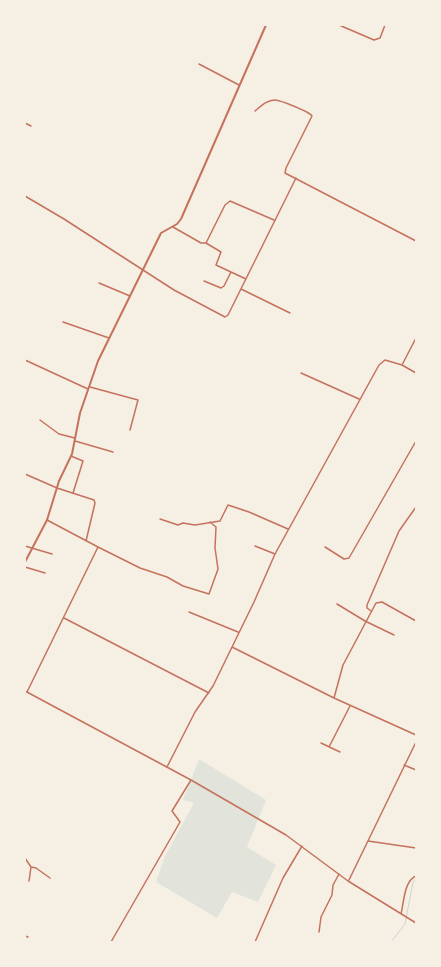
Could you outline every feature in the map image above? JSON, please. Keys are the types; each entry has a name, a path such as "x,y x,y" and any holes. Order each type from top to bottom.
{"street":[{"path":"25,562 47,520 57,488 71,456 79,417 109,338 161,233 174,227 181,219 266,25"},
{"path":"339,25 374,40 380,38 385,25"},
{"path":"199,64 239,85"},
{"path":"255,110 265,103 277,100 294,107 300,107 312,114 285,171 286,174 416,241"},
{"path":"25,123 31,126"},
{"path":"25,196 64,219 174,290 225,317 228,315 296,178"},
{"path":"206,243 228,201 274,220"},
{"path":"174,227 201,243 206,243 220,252 216,265 246,279"},
{"path":"204,281 223,288 231,272"},
{"path":"99,283 130,296"},
{"path":"241,288 290,313"},
{"path":"63,322 109,338"},
{"path":"402,365 416,338"},
{"path":"25,360 89,388 138,400 130,430"},
{"path":"167,767 195,712 209,693 274,554 359,399 381,362 388,360 402,365 416,373"},
{"path":"301,373 359,399"},
{"path":"40,420 59,434 113,452"},
{"path":"325,547 344,559 349,558 416,441"},
{"path":"71,456 83,461 73,493"},
{"path":"25,474 57,488 95,501 86,541"},
{"path":"160,519 178,525 183,523 194,525 221,521 228,505 249,512 288,529"},
{"path":"371,611 367,608 366,604 399,531 416,507"},
{"path":"47,520 140,568 167,577 183,586 210,594 219,565 214,548 216,527 210,522"},
{"path":"25,546 52,554"},
{"path":"255,546 274,554"},
{"path":"98,547 26,692 191,780 286,835 348,881 416,922"},
{"path":"25,566 45,573"},
{"path":"334,698 340,671 376,602 380,602 416,621"},
{"path":"337,604 365,621 394,635"},
{"path":"189,612 238,632"},
{"path":"64,618 209,693"},
{"path":"232,646 350,706 416,735"},
{"path":"329,747 350,706"},
{"path":"348,881 416,742"},
{"path":"321,743 340,752"},
{"path":"404,765 416,770"},
{"path":"111,942 180,822 172,811 191,780"},
{"path":"368,841 416,848"},
{"path":"255,942 286,872 302,846"},
{"path":"25,858 30,867 29,880"},
{"path":"30,867 36,868 50,878"},
{"path":"319,932 321,917 332,895 333,885 339,874"},
{"path":"401,914 408,883 416,876"}],"shaded area":[{"path":"199,759 266,800 247,847 276,865 258,902 232,892 217,918 156,882 165,856 194,803 183,800"}],"waterway":[{"path":"391,942 405,924 413,882 416,880"}]}
